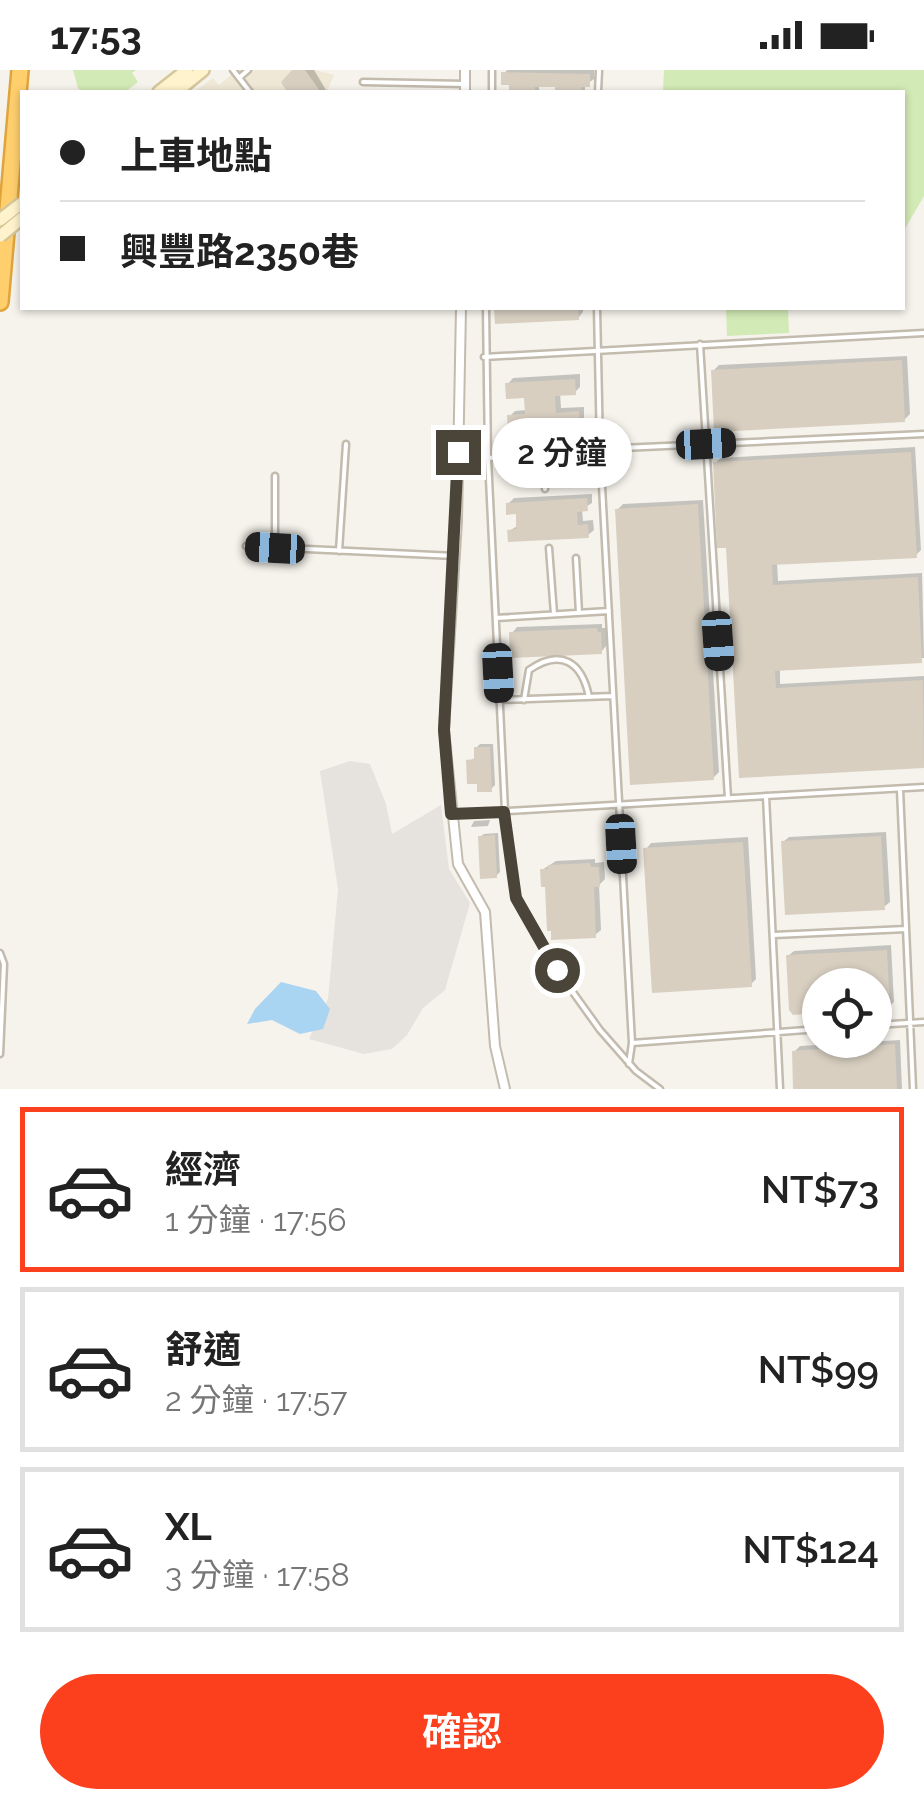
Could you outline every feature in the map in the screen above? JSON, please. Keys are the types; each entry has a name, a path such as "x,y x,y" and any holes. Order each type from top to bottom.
{"highway":[{"path":"0,302 20,70"}],"main road":[{"path":"162,90 187,70"},
{"path":"178,90 203,70"},
{"path":"0,220 20,205"},
{"path":"0,236 20,220"}],"street":[{"path":"465,70 465,88"},
{"path":"461,310 444,730 458,864 485,912 495,1046 504,1089"}],"lane":[{"path":"233,70 248,90"},
{"path":"239,78 248,70"},
{"path":"363,82 465,88"},
{"path":"486,310 484,358 504,812 516,898 557,970 600,1030 629,1064 660,1089"},
{"path":"596,310 632,1042 629,1064"},
{"path":"484,358 924,333"},
{"path":"700,344 728,798"},
{"path":"488,458 924,434"},
{"path":"339,551 346,444"},
{"path":"544,454 545,489"},
{"path":"275,476 275,548"},
{"path":"246,546 454,556"},
{"path":"549,548 554,614"},
{"path":"576,558 580,613"},
{"path":"496,618 609,611"},
{"path":"524,700 529,670 540,662 569,662 577,666 585,676 589,697"},
{"path":"500,700 613,696"},
{"path":"451,814 924,787"},
{"path":"900,788 913,1089"},
{"path":"766,796 780,1089"},
{"path":"774,935 906,929"},
{"path":"0,953 4,964 0,1054"},
{"path":"892,1025 924,1022"},
{"path":"632,1042 802,1030"}],"shaded area":[{"path":"237,70 315,70 334,75 328,90 197,90 213,78 219,85"},
{"path":"350,761 370,764 386,804 392,834 441,805 449,869 470,903 445,990 423,1008 407,1035 392,1049 364,1054 309,1039 328,999 338,889 320,771"}],"green space":[{"path":"73,70 136,70 132,73 138,82 128,90 78,88"},
{"path":"664,70 924,70 924,196 905,229 905,90 663,90"},
{"path":"726,310 788,310 789,333 727,336"}],"water":[{"path":"281,982 316,991 330,1009 323,1029 300,1034 272,1020 247,1024 255,1009"}],"building":[{"path":"292,70 305,70 319,90 286,90 281,82"},
{"path":"501,72 590,74 590,87 581,90 509,90 509,85 501,85"},
{"path":"494,310 578,310 579,320 495,324"},
{"path":"902,360 905,422 714,432 711,370"},
{"path":"575,379 576,395 555,396 556,413 579,411 580,426 508,430 507,415 525,414 524,398 506,399 505,383"},
{"path":"911,452 917,558 772,565 773,585 918,577 922,663 775,671 776,688 923,680 924,768 739,778 726,548 717,548 713,462"},
{"path":"587,498 588,511 577,512 578,525 588,524 589,538 508,542 507,530 516,529 516,514 506,515 506,503"},
{"path":"698,504 714,780 630,785 615,509"},
{"path":"597,628 601,632 602,654 510,658 509,632"},
{"path":"474,747 490,747 492,792 477,792 477,784 467,784 466,760 474,759"},
{"path":"495,835 497,878 480,879 478,836"},
{"path":"881,836 885,910 785,915 781,841"},
{"path":"743,842 752,987 652,993 643,848"},
{"path":"590,863 591,867 599,867 600,887 594,887 596,938 551,940 540,869 548,869 548,865"},
{"path":"887,950 888,968 802,968 802,1014 793,1015 789,1010 786,955"},
{"path":"895,1044 897,1089 793,1089 792,1051 802,1050 802,1058 892,1058"}],"route":[{"path":"458,452 444,730 451,814 504,812 516,898 557,970"}]}
